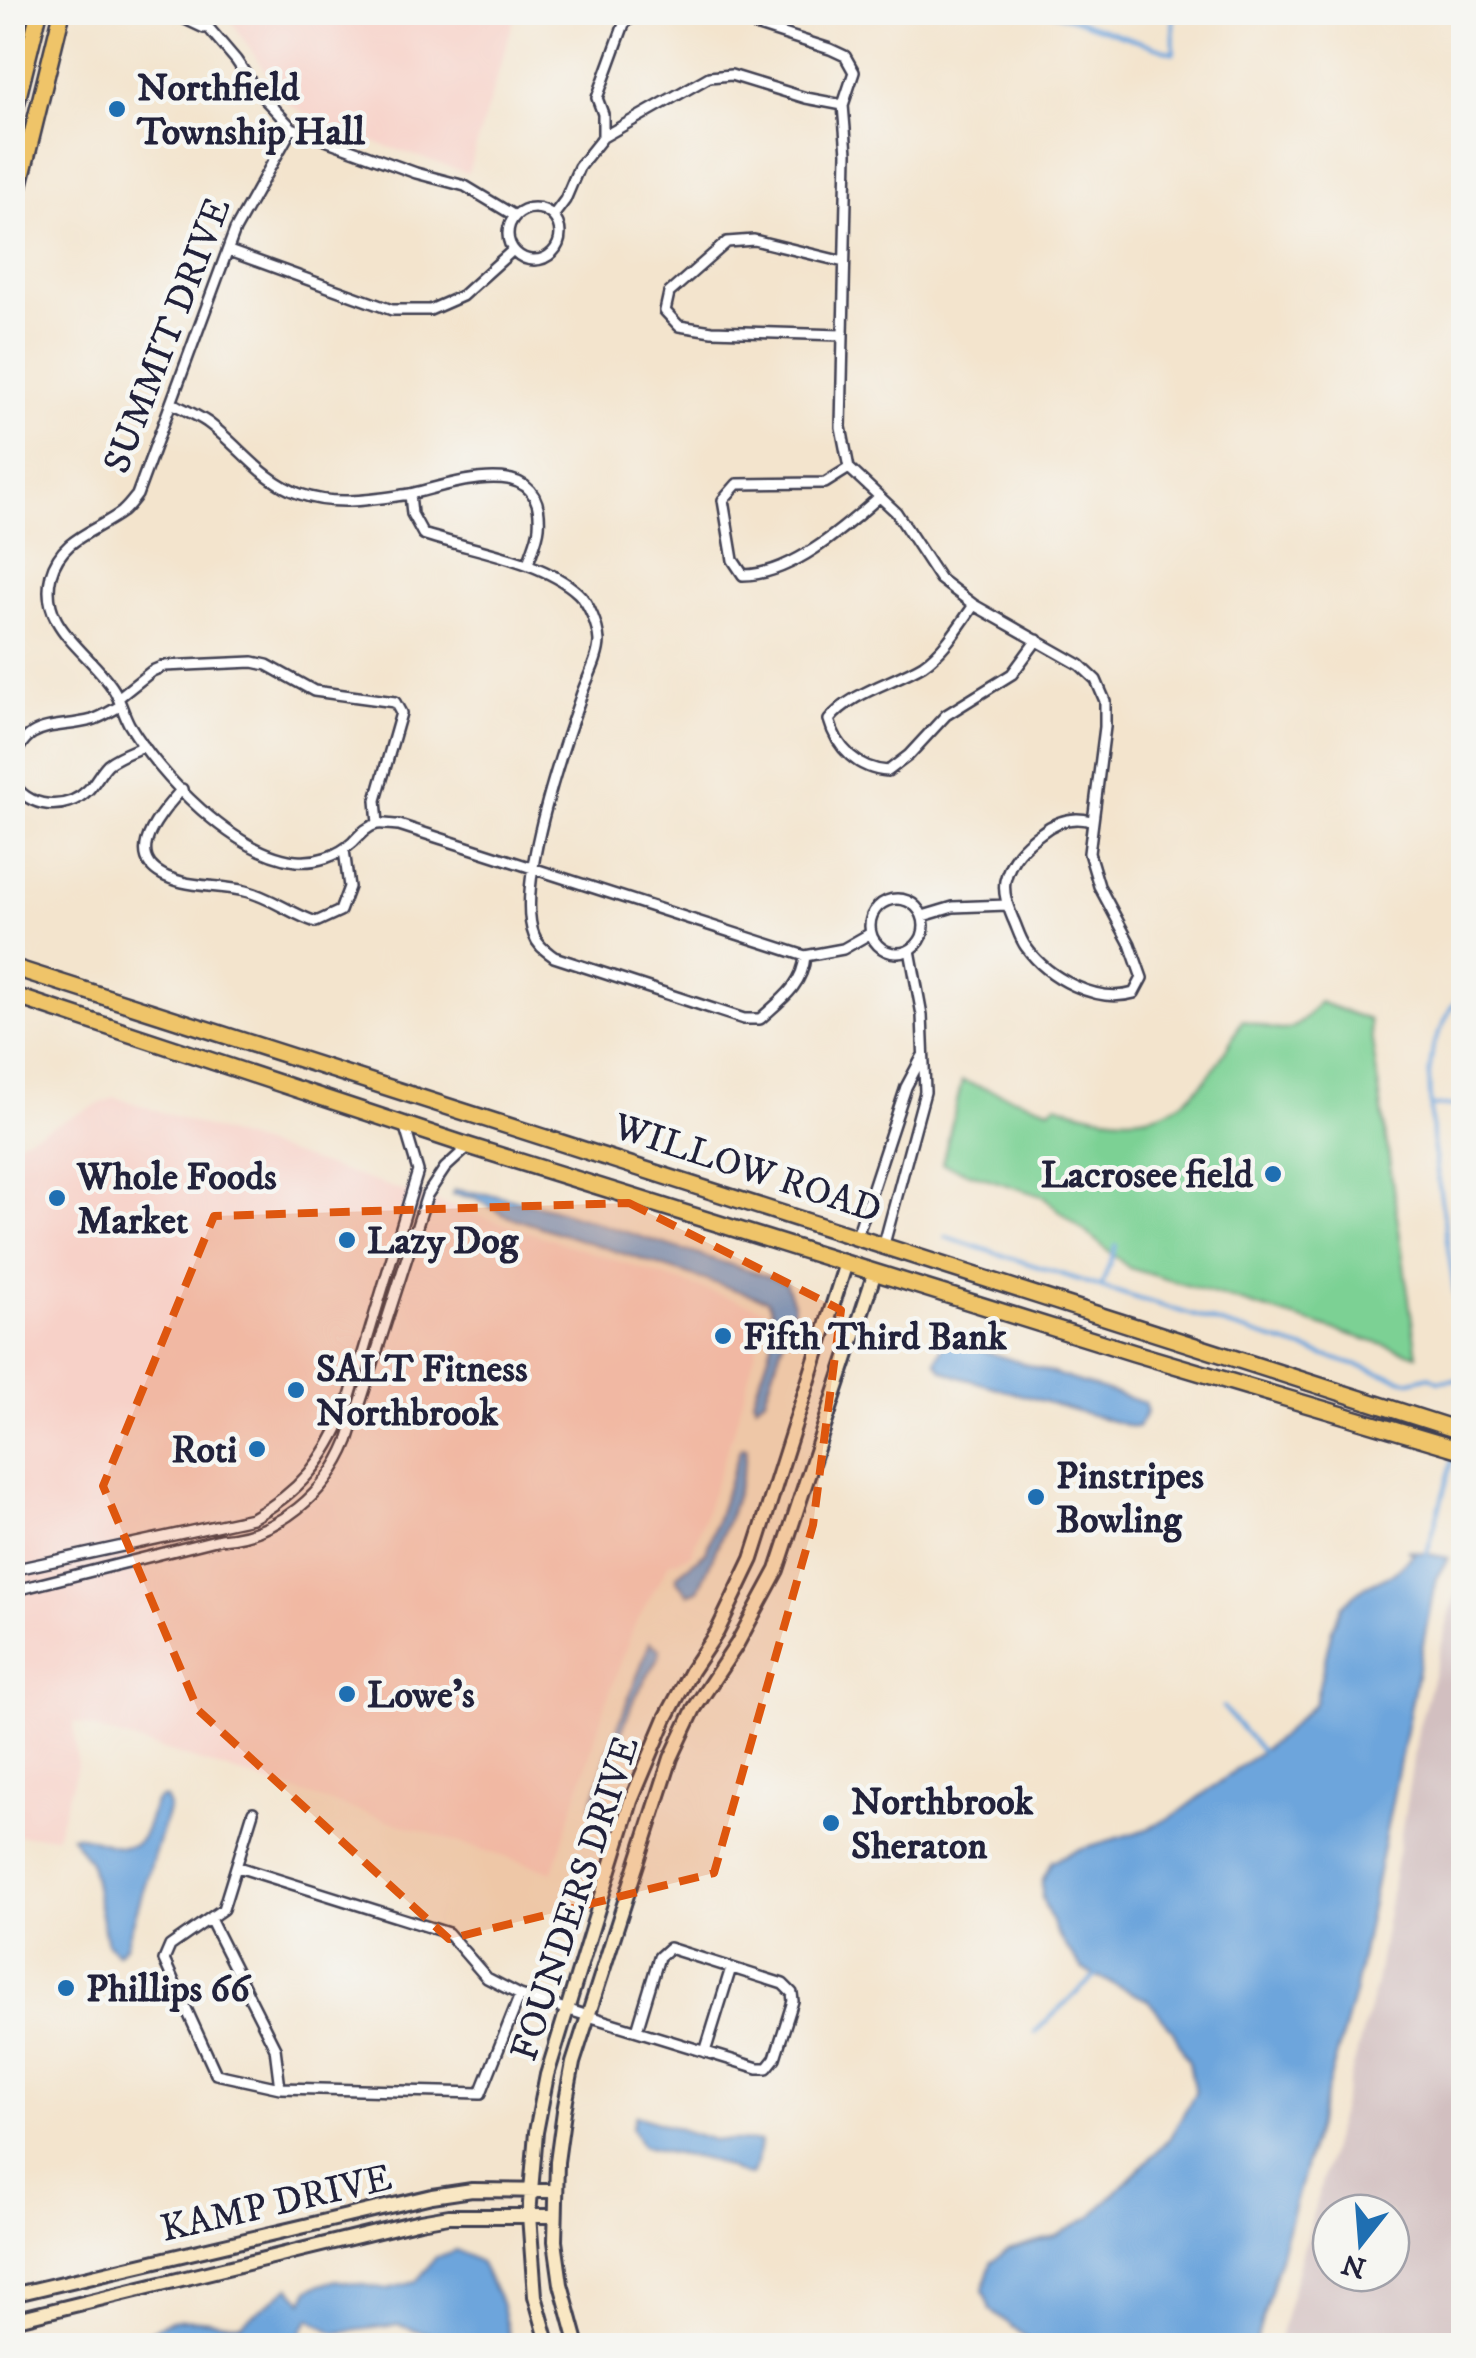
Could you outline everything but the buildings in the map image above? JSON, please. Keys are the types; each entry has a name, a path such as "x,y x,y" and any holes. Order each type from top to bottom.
{"main road":[{"path":"12,122 39,12"},
{"path":"12,216 62,12"},
{"name":"WILLOW ROAD","path":"12,967 1456,1429"},
{"name":"WILLOW ROAD","path":"12,994 469,1146 1464,1451"},
{"path":"846,1263 857,1236"},
{"path":"875,1272 884,1244"},
{"name":"FOUNDERS DRIVE","path":"549,2346 536,2296 529,2215 538,2112 631,1801 649,1754 691,1671 717,1632 752,1559 846,1263"},
{"name":"FOUNDERS DRIVE","path":"578,2346 561,2284 555,2241 556,2191 568,2084 671,1758 694,1709 750,1623 776,1570 875,1272"},
{"name":"KAMP DRIVE","path":"12,2295 419,2198 458,2191 556,2191"},
{"name":"KAMP DRIVE","path":"13,2320 449,2216 556,2216"},
{"path":"13,2320 19,2346"}],"street":[{"path":"170,12 211,31"},
{"path":"196,12 257,91 292,128 416,173 465,186 515,216"},
{"path":"603,136 603,114 597,98 624,24 637,12"},
{"path":"715,12 845,56 854,72 843,105 846,154 840,427 849,468 896,512 940,579 974,605 1037,640 1096,680 1105,701 1105,728 1089,853 1092,868 1130,944 1142,978 1134,993 1117,998 1065,980 1025,947 1007,904 1005,882 1019,849 1048,828 1075,817 1091,821"},
{"path":"553,216 565,200 579,167 603,136 709,77 731,75 843,105"},
{"name":"SUMMIT DRIVE","path":"292,128 250,198 138,494 123,511 76,538 58,557 50,577 48,601 58,628 113,688 144,746 214,820 254,848 298,861 320,860 344,850 364,830 378,824"},
{"path":"534,208 553,216 560,240 549,256 530,260 514,250 508,237 515,216 534,208"},
{"path":"842,335 712,331 679,326 665,311 670,293 727,242 754,240 844,262"},
{"path":"229,251 392,310 430,310 462,296 514,250"},
{"path":"172,403 207,422 270,479 301,494 365,501 506,475 523,484 535,497 539,526 528,564"},
{"path":"849,468 825,484 738,484 724,500 732,560 742,575 764,575 819,546 878,498"},
{"path":"410,494 412,514 423,534 528,564 580,595 592,615 599,643 572,722 532,868 528,900 533,933 540,946 554,957 744,1018 760,1019 804,973 805,956"},
{"path":"974,605 954,634 926,663 840,706 829,720 845,752 869,770 888,771 946,715 1012,674 1037,640"},
{"path":"12,768 18,750 37,729 90,720 119,702 152,671 164,666 252,662 267,665 314,691 395,702 401,713 376,800 378,824 399,825 805,956 843,949 871,933"},
{"path":"12,782 22,795 38,804 74,800 89,789 108,765 144,746"},
{"path":"182,790 154,826 144,850 147,861 157,871 184,883 247,892 316,922 340,911 349,888 344,850"},
{"path":"885,902 911,903 922,916 924,932 910,950 902,953 879,947 871,933 872,915 885,902"},
{"path":"922,916 954,907 1007,904"},
{"path":"884,1244 925,1092 922,1015 910,950"},
{"path":"857,1236 906,1086 922,1056"},
{"path":"12,1570 252,1518 301,1485 334,1439 346,1410 418,1171 404,1124"},
{"path":"12,1591 220,1539 242,1538 288,1517 311,1496 334,1470 352,1430 427,1195 445,1168 469,1146"},
{"path":"253,1812 222,1909 170,1946 164,1960 216,2074 280,2088 481,2092 520,1995"},
{"path":"238,1866 448,1933 487,1978 520,1995 758,2068 766,2068 775,2058 794,2001 788,1988 677,1949 659,1957 637,2030"},
{"path":"210,1919 275,2048 280,2088"},
{"path":"704,2052 732,1968"}],"highlighted area":[{"path":"629,1203 841,1310 813,1525 714,1873 449,1939 198,1710 103,1486 214,1216"}],"shaded area":[{"path":"219,13 516,13 468,173 327,127 287,103 232,22"},
{"path":"115,1097 767,1310 734,1429 691,1555 669,1563 634,1627 553,1872 74,1722 77,1767 56,1836 13,1836 12,1144"},
{"path":"1463,1567 1463,2345 1277,2345 1311,2221 1311,2293 1411,2293 1411,2193 1319,2193 1376,1983 1419,1726"}],"green space":[{"path":"1319,1002 1369,1020 1417,1355 1129,1268 1042,1196 942,1164 962,1081 1050,1109 1056,1104 1091,1114 1148,1116 1170,1109 1190,1096 1208,1077 1242,1020 1285,1030 1300,1023"}],"water":[{"path":"454,1190 553,1209 785,1282 794,1306 765,1398 756,1405 753,1399 773,1336 772,1311 767,1300 504,1215 476,1198 452,1194"},
{"path":"945,1342 957,1342 1144,1403 1147,1412 1138,1427 1133,1427 963,1378 942,1370 936,1361"},
{"path":"743,1447 747,1448 744,1466 728,1520 698,1590 688,1594 677,1581 677,1575 706,1552"},
{"path":"1407,1550 1448,1558 1436,1578 1354,1994 1255,2345 1036,2345 990,2309 983,2290 991,2263 1008,2250 1056,2236 1092,2216 1169,2139 1195,2093 1189,2062 1173,2031 1148,2000 1082,1969 1056,1932 1042,1898 1042,1881 1052,1861 1148,1829 1180,1812 1281,1736 1315,1703 1332,1629 1342,1605 1366,1586 1394,1573 1414,1554"},
{"path":"650,1642 660,1649 659,1656 632,1704 594,1808 591,1807 608,1752"},
{"path":"161,1798 169,1807 126,1945 117,1953 107,1944 90,1862 71,1836 131,1846 142,1836 155,1802"},
{"path":"636,2115 713,2140 760,2142 757,2163 751,2175 746,2175 713,2161 642,2146 632,2128"},
{"path":"456,2250 480,2262 501,2303 511,2345 454,2345 435,2335 397,2325 335,2333 310,2318 298,2337 275,2345 141,2345 160,2325 172,2321 241,2324 290,2287 303,2301 309,2289 336,2280 387,2289 416,2282 436,2257"}],"waterway":[{"path":"1052,12 1174,53 1173,12"},
{"path":"1464,990 1433,1046 1429,1075 1432,1137 1464,1358"},
{"path":"1432,1106 1457,1106 1464,1130"},
{"path":"946,1237 1101,1287"},
{"path":"1116,1246 1101,1287 1404,1380 1430,1376 1438,1381 1464,1379"},
{"path":"1426,1557 1454,1455"},
{"path":"1223,1707 1263,1753"},
{"path":"1035,2032 1096,1975"}],"place":[{"name":"Northfield Township Hall","path":"117,109"},
{"name":"Lacrosee field","path":"1273,1174"},
{"name":"Whole Foods Market","path":"57,1198"},
{"name":"Lazy Dog","path":"347,1240"},
{"name":"Fifth Third Bank","path":"723,1336"},
{"name":"SALT Fitness Northbrook","path":"296,1390"},
{"name":"Roti","path":"257,1449"},
{"name":"Pinstripes Bowling","path":"1036,1497"},
{"name":"Lowe's","path":"347,1694"},
{"name":"Northbrook Sheraton","path":"831,1823"},
{"name":"Phillips 66","path":"66,1988"}]}
